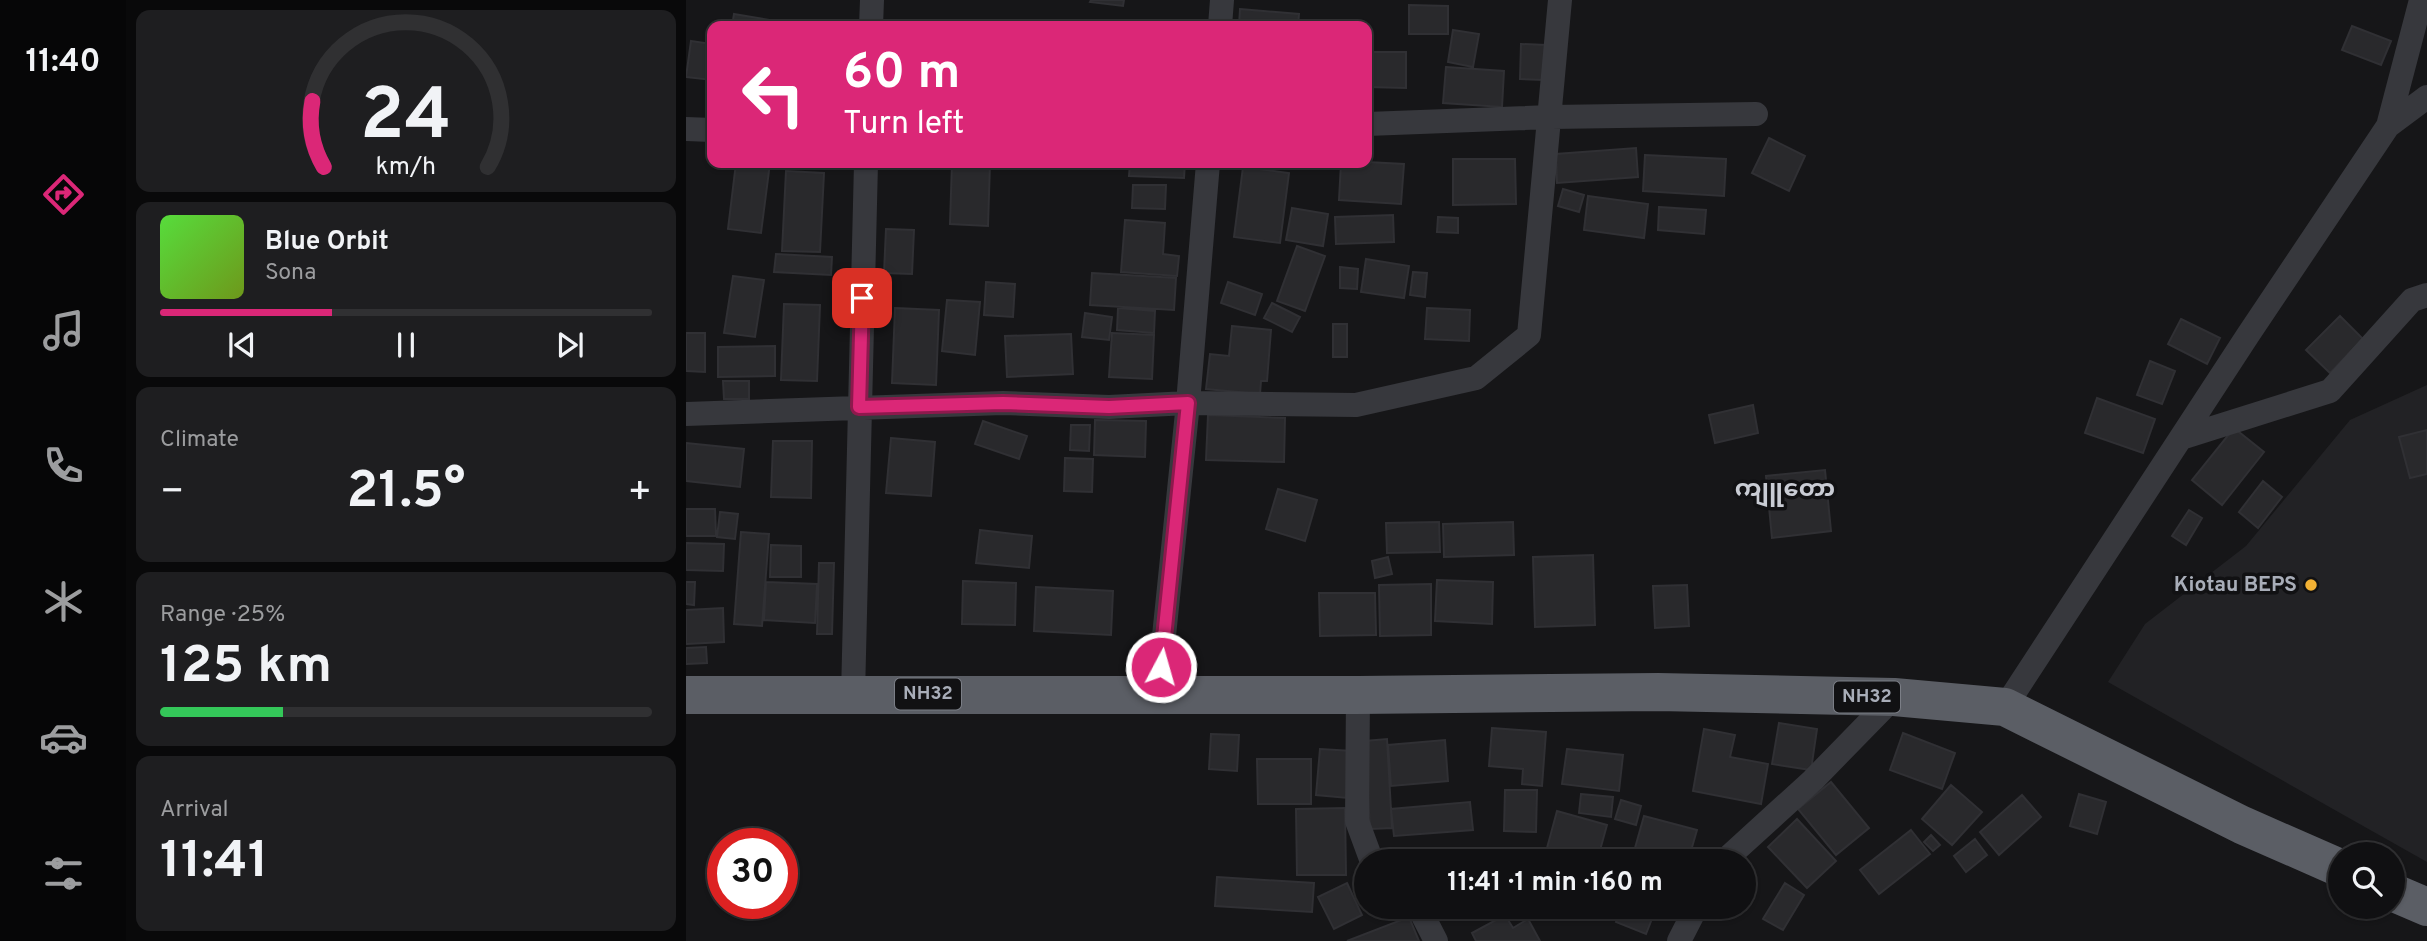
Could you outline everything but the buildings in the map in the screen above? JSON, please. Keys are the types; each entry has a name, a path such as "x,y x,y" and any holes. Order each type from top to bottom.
{"highway":[{"name":"NH32","path":"686,695 1658,692 1894,697 2005,706 2242,825 2328,863"},
{"path":"2405,898 2427,907"}],"street":[{"path":"871,21 872,0"},
{"path":"1220,21 1222,0"},
{"path":"686,414 1003,403 1109,407 1188,403 1356,405 1476,378 1529,335 1560,0"},
{"path":"2005,706 2388,126 2421,0"},
{"path":"2388,126 2427,97"},
{"path":"1372,124 1551,117 1756,114"},
{"path":"686,129 707,130"},
{"path":"853,695 866,168"},
{"path":"1164,694 1208,168"},
{"path":"2181,438 2330,391 2412,300 2427,295"},
{"path":"1358,695 1357,821 1367,849"},
{"path":"1737,849 1813,780 1894,697"},
{"path":"1425,919 1436,941"},
{"path":"1679,941 1690,919"}],"shaded area":[{"name":"Kiotau BEPS","path":"2427,385 2427,862 2405,850 2405,842 2392,842 2108,682 2145,624 2246,546 2350,420"}],"place":[{"name":"Kiotau BEPS","path":"2311,585"}],"district":[{"name":"ကျူတော","path":"1785,490"}],"route":[{"path":"862,298 859,407 1003,403 1109,407 1188,403 1161,667"}]}
